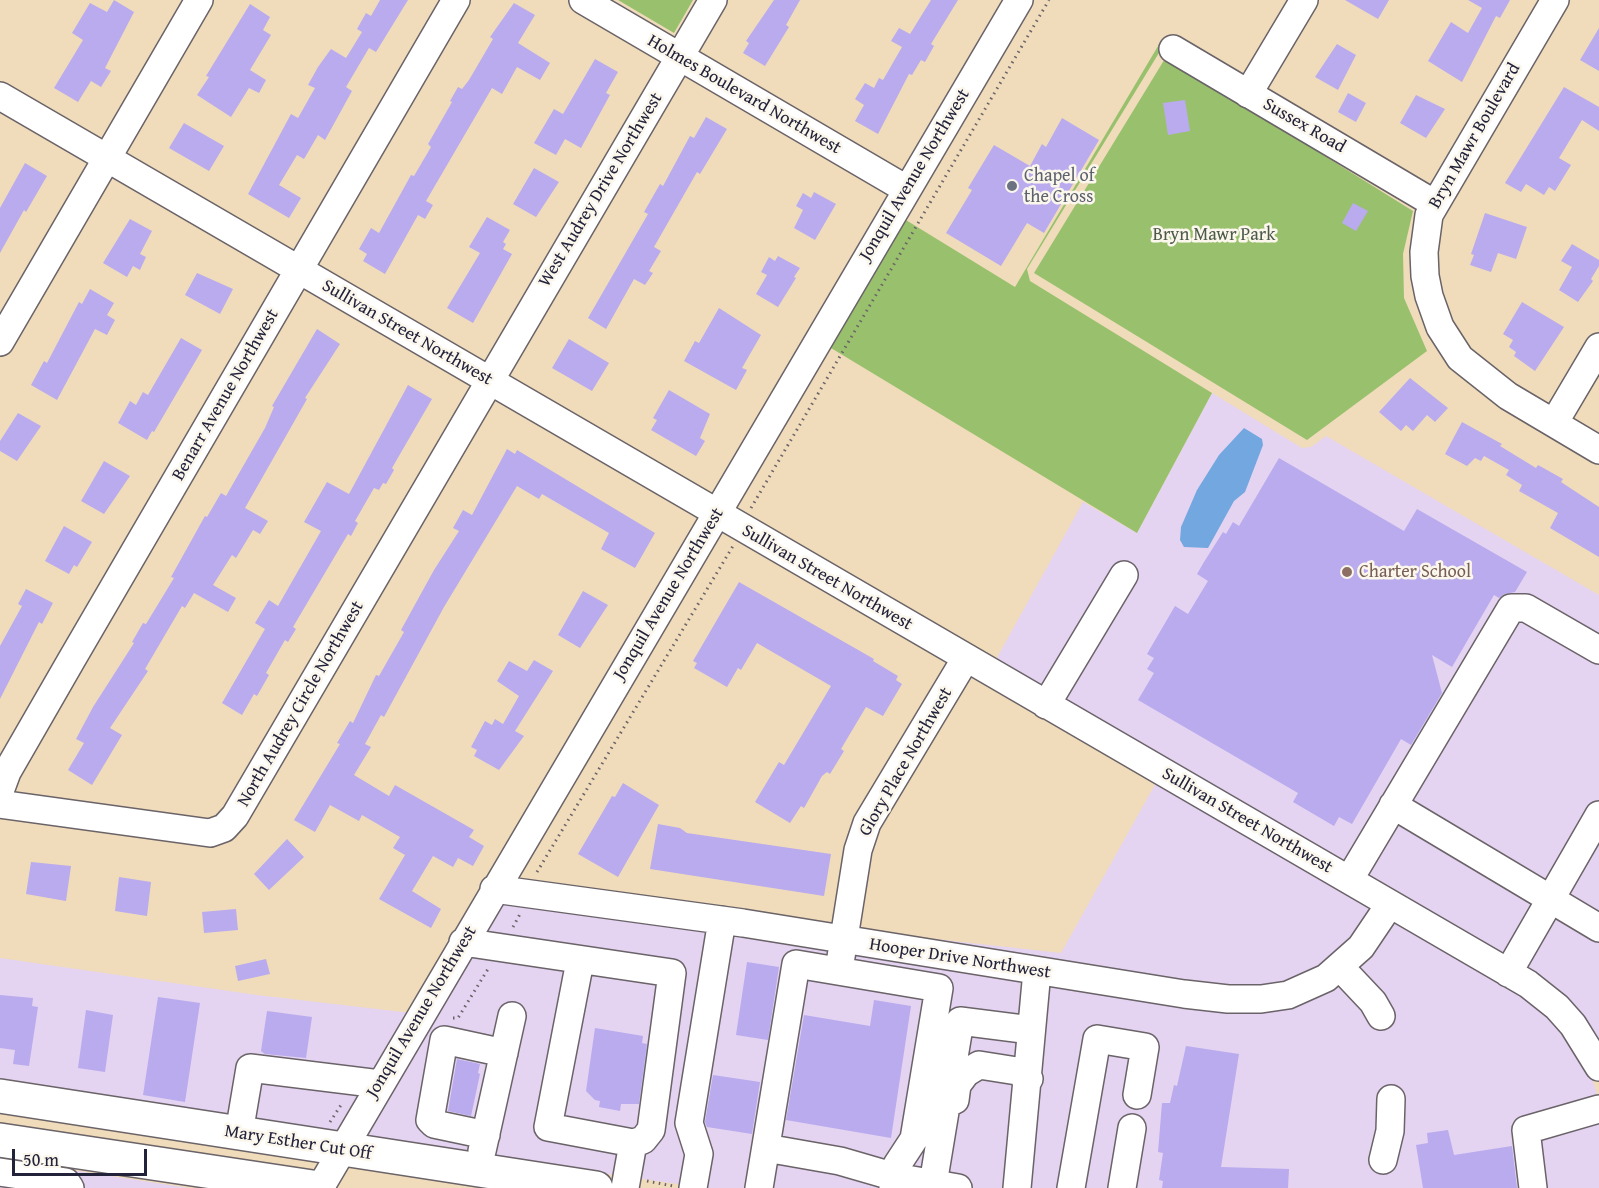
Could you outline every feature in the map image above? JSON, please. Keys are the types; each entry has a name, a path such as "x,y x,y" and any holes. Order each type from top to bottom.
{"main road":[{"name":"Mary Esther Cut Off","path":"0,1096 596,1188"},
{"path":"0,1140 319,1188"}],"street":[{"path":"0,342 199,0"},
{"name":"Benarr Avenue Northwest","path":"0,792 7,772 60,679 456,0"},
{"name":"Holmes Boulevard Northwest","path":"583,0 906,189"},
{"name":"West Audrey Drive Northwest","path":"489,381 713,0"},
{"name":"Jonquil Avenue Northwest","path":"319,1188 380,1084 430,1034 463,942 1019,0"},
{"path":"1248,94 1304,0"},
{"name":"Bryn Mawr Boulevard","path":"1555,0 1429,215 1424,260 1428,296 1440,327 1460,358 1471,370 1599,450"},
{"name":"Sussex Road","path":"1173,49 1435,204"},
{"name":"Sullivan Street Northwest","path":"0,96 1508,973 1557,1007 1573,1025 1599,1067"},
{"path":"1554,423 1599,347"},
{"name":"North Audrey Circle Northwest","path":"0,804 154,827 210,833 224,828 235,816 267,764 489,381"},
{"path":"1046,705 1124,575"},
{"path":"1349,880 1511,608 1526,608 1599,650"},
{"name":"Glory Place Northwest","path":"840,972 858,850 867,823 966,658"},
{"path":"1393,806 1599,928"},
{"path":"1508,973 1599,815"},
{"name":"Hooper Drive Northwest","path":"494,889 722,920 1184,994 1261,999 1288,995 1309,988 1340,967 1361,947 1389,904"},
{"path":"693,1188 699,1154 689,1123 722,920"},
{"path":"463,942 672,973 651,1130 643,1140 633,1143 548,1127 580,961"},
{"path":"896,981 901,949"},
{"path":"759,1188 796,964 939,988 914,1139 897,1165 894,1183"},
{"path":"1340,967 1373,1002 1381,1016"},
{"path":"1017,1188 1029,1079 1037,971"},
{"path":"478,1170 512,1016"},
{"path":"941,1182 960,1022 1031,1030"},
{"path":"486,1135 434,1124 429,1120 430,1034 504,1053"},
{"path":"1071,1188 1097,1039 1145,1047 1137,1095"},
{"path":"941,1182 946,1163 957,1085 966,1073 979,1065 1017,1071 1029,1079"},
{"path":"239,1133 250,1068 380,1084"},
{"path":"1383,1160 1390,1131 1390,1099"},
{"path":"1533,1188 1526,1130 1599,1109"},
{"path":"1122,1188 1131,1128"},
{"path":"625,1188 633,1143"},
{"path":"766,1148 840,1161 894,1183 941,1182"},
{"path":"0,1172 66,1182 70,1188"}],"path":[{"path":"430,1034 443,1020 458,1018 500,948 523,909 537,872 733,546 740,527 1049,0"}],"shaded area":[{"path":"1212,393 1302,448 1311,447 1326,436 1599,595 1599,1046 1581,1018 994,663 1083,502 1137,533"},
{"path":"1157,781 1376,908 1354,941 1322,969 1287,986 1230,989 854,930 1061,953"},
{"path":"498,900 1260,1009 1392,917 1522,993 1550,1015 1590,1072 1599,1100 1599,1188 705,1188 358,1138"},
{"path":"0,958 257,995 411,1013 339,1135 0,1082"},
{"path":"0,1159 189,1188 0,1188"}],"green space":[{"path":"618,0 693,0 674,33"},
{"path":"1161,41 1165,43 1027,269 1030,281 1212,393 1137,533 826,345 901,217 1015,287"},
{"name":"Bryn Mawr Park","path":"1166,57 1413,211 1403,254 1404,298 1427,351 1307,440 1034,273"}],"water":[{"path":"1244,428 1262,439 1263,445 1245,492 1234,501 1208,548 1184,547 1180,540 1181,527 1197,490 1219,455"}],"building":[{"path":"114,0 134,12 105,68 111,71 101,87 91,81 78,102 54,88 83,40 72,33 90,3 107,12"},
{"path":"380,0 408,0 376,52 369,48 346,87 352,91 325,140 318,135 304,159 297,155 279,185 301,198 289,218 248,194 291,114 298,118 315,88 308,85 318,67 331,49 346,58 362,32 357,29 366,13 371,16"},
{"path":"774,0 800,0 786,25 789,27 765,66 743,53 749,43 746,41"},
{"path":"931,0 958,0 931,44 934,46 925,62 921,60 912,75 909,74 878,134 855,121 864,105 855,99 865,83 874,88 879,78 883,80 902,47 891,41 899,28 910,34"},
{"path":"1345,0 1389,0 1378,19"},
{"path":"1468,0 1510,0 1500,18 1496,16 1462,82 1428,61 1451,22 1468,33 1482,8"},
{"path":"514,3 535,15 518,43 550,63 540,80 517,67 502,94 492,88 426,201 433,205 425,219 418,215 385,274 363,261 367,254 359,249 371,228 379,233 411,175 414,176 431,147 428,144 458,87 462,89 469,80 493,39 490,37"},
{"path":"250,4 270,17 263,30 271,35 250,70 266,80 259,93 249,88 231,117 197,95"},
{"path":"1599,28 1599,71 1580,60"},
{"path":"1337,44 1356,55 1338,90 1315,77"},
{"path":"595,59 618,72 606,93 610,95 581,148 565,139 556,155 534,143 554,109 563,114"},
{"path":"1564,87 1599,107 1599,131 1582,120 1559,158 1571,165 1555,191 1549,187 1544,195 1526,184 1521,192 1505,183"},
{"path":"1348,93 1366,103 1356,122 1338,112"},
{"path":"1416,95 1445,109 1426,138 1400,123"},
{"path":"1185,100 1190,131 1168,135 1163,103"},
{"path":"706,117 727,129 700,174 697,172 654,247 661,251 649,271 653,273 645,285 634,279 606,329 588,318 648,214 644,212 660,184 663,186 690,136 694,138"},
{"path":"1062,118 1099,140 1044,233 1027,223 1001,266 946,233 972,190 968,188 994,145 1030,166 1042,144 1046,147"},
{"path":"184,123 224,146 209,171 169,148"},
{"path":"25,163 47,176 26,212 24,210 0,253 0,208"},
{"path":"534,168 559,182 536,217 513,204"},
{"path":"814,192 836,204 815,240 794,228 803,210 796,206 803,193 811,198"},
{"path":"1353,203 1368,211 1356,231 1342,223"},
{"path":"1485,213 1527,227 1516,259 1498,253 1491,272 1470,265 1474,255 1471,254"},
{"path":"487,217 510,230 503,242 506,244 503,249 512,254 473,323 447,308 480,253 469,247"},
{"path":"130,219 152,231 140,254 146,257 140,270 133,266 127,277 103,263"},
{"path":"1572,244 1599,260 1599,266 1591,279 1593,281 1578,302 1559,290 1572,267 1561,261"},
{"path":"778,256 800,268 778,307 756,294 767,275 761,272 769,257 775,261"},
{"path":"197,273 233,289 220,314 185,295"},
{"path":"90,289 114,303 107,315 115,320 107,335 95,329 57,400 31,385 44,361 47,363 79,302 82,304"},
{"path":"1522,302 1564,327 1535,371 1514,356 1516,352 1509,347 1513,340 1503,334"},
{"path":"719,308 761,335 742,368 747,370 736,390 684,361 695,341 699,343"},
{"path":"317,329 340,344 305,398 307,399 245,508 268,521 260,534 253,530 236,558 232,555 213,585 236,598 228,612 194,593 185,608 182,606 145,669 148,671 110,728 122,735 92,785 68,770 84,743 76,739 93,707 134,643 132,642 143,623 146,624 174,578 171,577 205,516 207,517 221,493 226,496 265,428 274,407 272,406"},
{"path":"181,338 202,350 154,432 152,431 147,440 118,423 130,401 136,405 143,392 148,395"},
{"path":"569,339 609,363 592,391 552,368"},
{"path":"1410,378 1448,408 1435,422 1427,415 1413,431 1406,425 1401,431 1379,412"},
{"path":"408,385 432,399 392,468 394,470 386,484 383,483 379,490 374,488 355,521 358,523 351,536 348,534 293,627 296,629 288,642 285,640 266,673 269,675 257,696 254,694 242,715 222,703 265,629 255,623 269,600 278,606 321,531 304,522 327,482 349,494"},
{"path":"669,390 710,414 700,438 705,441 696,456 651,430 657,420 653,418"},
{"path":"18,413 41,426 17,461 0,451 0,441"},
{"path":"1462,422 1502,444 1500,446 1536,468 1538,465 1563,479 1561,482 1599,507 1599,557 1550,528 1558,513 1519,491 1522,485 1506,475 1509,470 1484,456 1481,461 1475,458 1467,466 1445,454"},
{"path":"507,449 515,454 517,450 655,533 635,568 601,549 609,533 542,494 539,499 517,486 444,607 384,717 381,715 365,744 371,747 354,775 389,796 395,785 474,830 469,837 484,846 473,866 458,858 453,867 433,856 412,891 441,909 431,928 379,899 405,855 393,848 400,837 362,815 359,821 330,805 315,832 294,820 340,744 337,743 350,721 353,723 376,675 379,676 404,632 401,630 434,570 459,531 453,528 463,510 472,515"},
{"path":"1279,458 1404,531 1417,509 1527,572 1515,592 1504,594 1499,598 1494,595 1452,667 1432,655 1442,693 1411,745 1401,739 1352,824 1339,817 1334,826 1293,802 1298,793 1138,700 1154,673 1147,669 1154,658 1147,654 1175,606 1188,614 1208,581 1197,574 1204,562 1223,532 1226,534 1233,522 1239,526"},
{"path":"104,461 130,476 104,514 81,501"},
{"path":"64,526 92,542 77,567 74,565 69,574 45,561"},
{"path":"739,582 874,659 873,661 898,676 896,680 902,684 883,716 866,707 841,749 844,751 830,774 827,772 822,776 804,808 801,806 790,823 755,802 779,762 784,765 831,686 757,643 741,670 738,668 727,687 694,668 697,663 693,661"},
{"path":"26,589 53,603 42,624 39,622 0,699 0,646 22,606 18,604"},
{"path":"583,591 608,605 580,648 558,635"},
{"path":"534,660 553,671 515,731 524,736 499,770 474,756 477,750 471,747 485,721 492,725 495,719 503,724 519,696 497,681 509,661 527,671"},
{"path":"623,783 659,805 618,877 578,854 612,796 615,797"},
{"path":"658,824 680,828 687,833 831,854 824,896 650,869"},
{"path":"287,839 304,857 269,890 254,874"},
{"path":"31,862 71,866 66,901 26,894"},
{"path":"119,877 151,882 147,916 115,911"},
{"path":"236,909 238,930 204,933 202,912"},
{"path":"266,959 270,974 238,981 235,966"},
{"path":"747,962 779,967 768,1040 736,1035"},
{"path":"0,995 33,998 32,1006 38,1007 29,1066 13,1064 15,1050 0,1048"},
{"path":"158,997 200,1003 185,1102 143,1095"},
{"path":"874,1000 911,1006 891,1138 786,1120 804,1015 870,1026"},
{"path":"86,1010 113,1015 105,1072 78,1068"},
{"path":"267,1011 312,1017 306,1058 265,1054 261,1051"},
{"path":"595,1028 643,1036 642,1043 647,1044 639,1104 621,1104 620,1111 599,1107 600,1101 595,1100 586,1091"},
{"path":"1186,1046 1239,1054 1221,1167 1289,1169 1288,1188 1162,1188 1163,1181 1159,1180 1163,1153 1158,1152 1162,1103 1170,1103 1174,1085 1177,1086"},
{"path":"457,1059 480,1064 471,1116 448,1111"},
{"path":"713,1075 760,1082 752,1134 707,1127 705,1122"},
{"path":"1448,1130 1454,1155 1512,1146 1517,1188 1423,1188 1416,1145 1428,1143 1427,1133"}],"place":[{"name":"Chapel of the Cross","path":"1012,186"},
{"name":"Charter School","path":"1347,572"}]}
